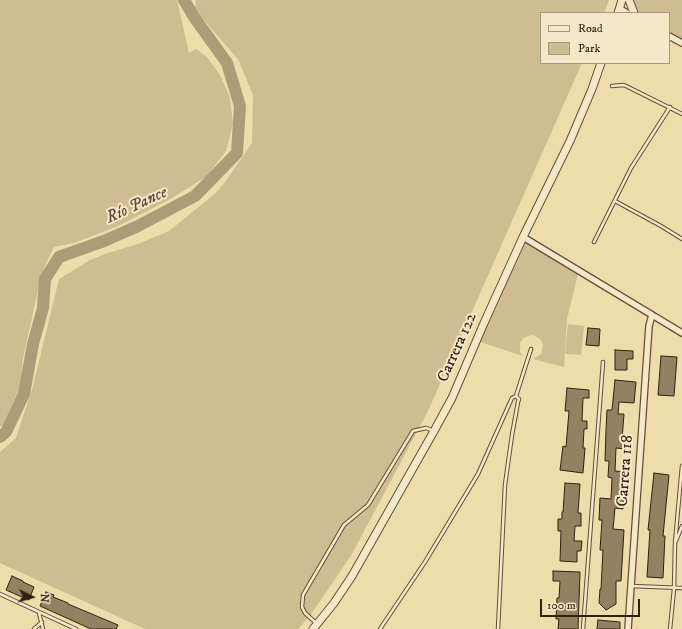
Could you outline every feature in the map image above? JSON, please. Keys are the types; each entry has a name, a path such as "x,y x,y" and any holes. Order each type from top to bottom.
{"street":[{"path":"619,11 622,0"},
{"path":"629,0 634,12"},
{"path":"670,37 682,43"},
{"name":"Carrera 122","path":"315,627 334,603 352,576 452,398 484,323 570,142 602,64"},
{"path":"524,237 682,333"},
{"name":"Carrera 118","path":"628,629 649,326 652,315"}],"lane":[{"path":"612,86 624,85 682,114"},
{"path":"594,242 631,168 670,108"},
{"path":"615,201 682,239"},
{"path":"380,629 425,562 478,474 512,398 516,396 531,349"},
{"path":"583,629 603,362"},
{"path":"498,629 505,485 519,399 516,396"},
{"path":"315,627 302,607 303,595 344,525 368,505 413,431 426,428 434,431"},
{"path":"670,629 674,589 675,543 682,466"},
{"path":"675,543 682,526"},
{"path":"631,586 674,589 682,588"},
{"path":"0,594 76,629"},
{"path":"39,612 43,629"},
{"path":"34,629 42,622"}],"green space":[{"path":"0,0 177,0 189,53 196,49 207,57 220,75 230,98 233,124 226,151 207,176 174,197 116,227 74,243 54,247 42,272 23,358 20,387 3,425 0,427"},
{"path":"196,0 609,0 604,12 540,12 540,64 582,64 428,411 352,554 310,616 298,629 145,629 0,563 0,452 16,438 33,386 59,279 90,260 138,244 169,231 217,192 252,143 253,95 238,59 195,10"},
{"path":"629,0 682,0 682,43 670,37 670,12 634,12"},
{"path":"523,237 579,270 567,319 564,367 533,359 541,354 543,345 541,340 532,335 523,338 520,343 520,352 523,356 477,341"},
{"path":"568,324 584,326 581,355 565,354"}],"building":[{"path":"588,328 600,329 599,346 586,345"},
{"path":"615,350 633,351 633,359 627,359 627,370 615,370"},
{"path":"661,356 677,357 674,396 658,395"},
{"path":"615,380 636,382 634,403 619,402 618,414 624,414 622,440 627,441 626,449 616,448 615,471 628,472 627,493 625,493 623,509 615,508 613,529 624,530 621,581 616,581 616,604 606,610 599,603 603,550 600,550 602,520 599,520 600,498 611,499 612,478 608,477 609,461 605,461 606,430 607,410 612,410"},
{"path":"567,388 589,390 589,398 583,398 582,421 587,421 587,429 584,429 583,448 585,448 583,473 560,470 563,446 566,447 569,411 565,411"},
{"path":"654,473 669,475 663,536 665,536 663,578 647,577 650,530 648,530"},
{"path":"565,483 580,484 578,513 581,513 581,526 575,526 574,541 582,541 581,551 577,551 577,562 560,561 561,531 558,531 558,519 562,519"},
{"path":"553,571 580,572 578,629 558,629 559,619 556,619 557,598 559,598 560,581 553,581"},
{"path":"12,576 34,587 29,600 6,590"},
{"path":"46,592 68,604 118,625 116,629 91,629 40,606"},
{"path":"598,620 620,622 620,629 597,629"}],"waterway":[{"name":"Río Pance","path":"0,437 6,432 24,394 33,344 43,308 45,279 59,257 104,241 138,226 195,196 237,153 240,106 227,63 194,17 184,0"}]}
